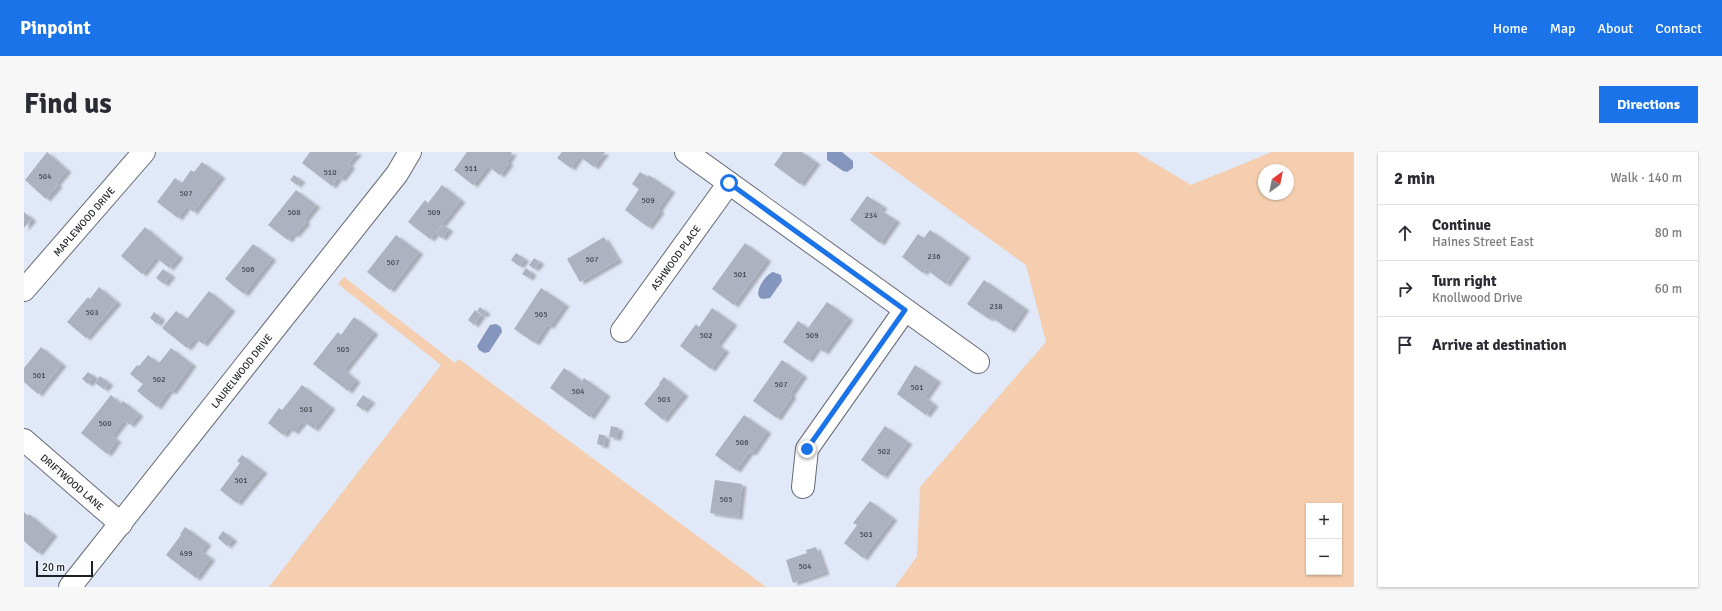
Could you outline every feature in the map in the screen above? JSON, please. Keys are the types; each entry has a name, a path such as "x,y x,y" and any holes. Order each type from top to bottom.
{"street":[{"name":"MAPLEWOOD DRIVE","path":"24,290 144,152"},
{"name":"LAURELWOOD DRIVE","path":"70,587 397,174 410,152"},
{"path":"686,152 978,362"},
{"name":"ASHWOOD PLACE","path":"622,331 729,183"},
{"path":"803,487 807,449 905,310"},
{"name":"DRIFTWOOD LANE","path":"24,440 121,524"}],"shaded area":[{"path":"869,152 1136,152 1191,185 1272,152 1354,152 1354,587 895,587 917,556 920,487 1046,342 1026,265"},
{"path":"344,277 455,363 459,359 766,587 269,587 441,365 338,284"}],"water":[{"path":"827,152 842,152 853,161 853,168 847,172 843,171 827,160"},
{"path":"773,272 781,275 782,281 770,298 763,299 759,297 759,288 765,278"},
{"path":"496,324 501,327 502,332 489,352 484,353 479,350 477,346 490,325"}],"building":[{"path":"47,152 67,170 56,183 58,185 46,199 25,180"},
{"path":"310,152 358,152 348,164 351,166 341,179 338,177 332,186 302,163"},
{"path":"467,152 512,153 507,161 509,163 500,175 488,166 473,185 454,170"},
{"path":"562,152 605,152 594,167 579,156 571,168 557,158"},
{"path":"783,152 802,152 816,162 800,184 774,165"},
{"path":"202,162 221,176 193,212 187,206 178,218 157,202 175,178 182,183 191,170 194,172"},
{"path":"640,172 648,177 649,175 671,190 658,209 660,211 648,227 625,210 639,189 632,184"},
{"path":"294,175 301,180 297,185 290,180"},
{"path":"442,185 461,200 430,239 408,222 425,200 428,203"},
{"path":"296,190 316,205 304,220 306,222 295,235 293,233 288,240 268,225"},
{"path":"867,196 883,206 880,210 896,220 880,243 850,220"},
{"path":"24,212 32,219 24,228"},
{"path":"443,225 449,229 442,238 436,234"},
{"path":"145,227 179,256 169,268 156,257 142,274 121,256"},
{"path":"930,230 966,255 946,284 926,269 923,273 902,257 918,234 924,238"},
{"path":"396,235 419,252 390,290 367,272"},
{"path":"604,237 618,260 580,282 567,259"},
{"path":"745,243 767,259 734,305 712,289"},
{"path":"253,244 272,258 244,294 225,279"},
{"path":"516,253 525,259 519,266 511,260"},
{"path":"534,258 540,262 534,269 529,265"},
{"path":"526,268 532,273 529,278 522,274"},
{"path":"163,269 171,275 164,284 156,278"},
{"path":"984,280 1025,308 1010,330 991,317 989,319 967,304"},
{"path":"99,287 117,302 86,338 67,322 88,297 90,299"},
{"path":"541,288 565,304 550,326 547,325 535,343 514,329"},
{"path":"209,291 231,309 203,344 195,338 187,348 162,328 176,311 187,319"},
{"path":"827,302 849,318 824,352 817,347 808,360 783,342 798,321 808,328"},
{"path":"480,307 486,312 483,315 477,311"},
{"path":"712,308 733,323 717,344 725,350 711,369 680,346 696,324 699,327"},
{"path":"475,310 481,315 474,325 468,320"},
{"path":"154,312 161,318 157,324 150,318"},
{"path":"354,317 374,332 344,370 356,380 348,391 313,364 338,332 341,335"},
{"path":"41,347 62,364 38,394 24,382 24,368"},
{"path":"171,348 192,364 172,392 169,390 157,407 137,391 143,384 130,374 148,355 159,363"},
{"path":"782,360 803,375 790,394 792,396 777,418 753,401"},
{"path":"915,365 937,380 925,397 934,404 926,415 897,394"},
{"path":"564,368 582,381 584,378 606,394 590,417 550,388"},
{"path":"88,372 95,377 88,384 82,379"},
{"path":"100,376 109,383 104,389 95,383"},
{"path":"664,377 684,394 663,420 644,404"},
{"path":"302,385 331,407 314,429 303,421 294,432 289,428 283,435 268,423 279,408 282,410"},
{"path":"111,395 121,404 123,401 139,414 130,425 124,420 112,436 117,440 107,454 81,433"},
{"path":"363,395 371,401 363,410 356,405"},
{"path":"744,415 767,431 752,453 749,452 736,470 715,455"},
{"path":"611,426 619,428 617,438 609,437"},
{"path":"885,426 908,442 883,476 861,460"},
{"path":"599,434 606,436 604,446 597,444"},
{"path":"242,455 263,471 237,503 220,490 240,463 237,461"},
{"path":"715,480 742,484 738,517 710,513"},
{"path":"870,501 893,518 863,558 844,543 857,525 853,523"},
{"path":"24,512 28,516 29,514 53,534 38,553 24,541"},
{"path":"185,527 207,543 201,551 211,558 196,578 166,555"},
{"path":"223,531 233,539 227,546 218,538"},
{"path":"816,547 825,572 793,583 786,560 807,553 806,550"}],"route":[{"path":"729,183 905,310 807,449"}]}
